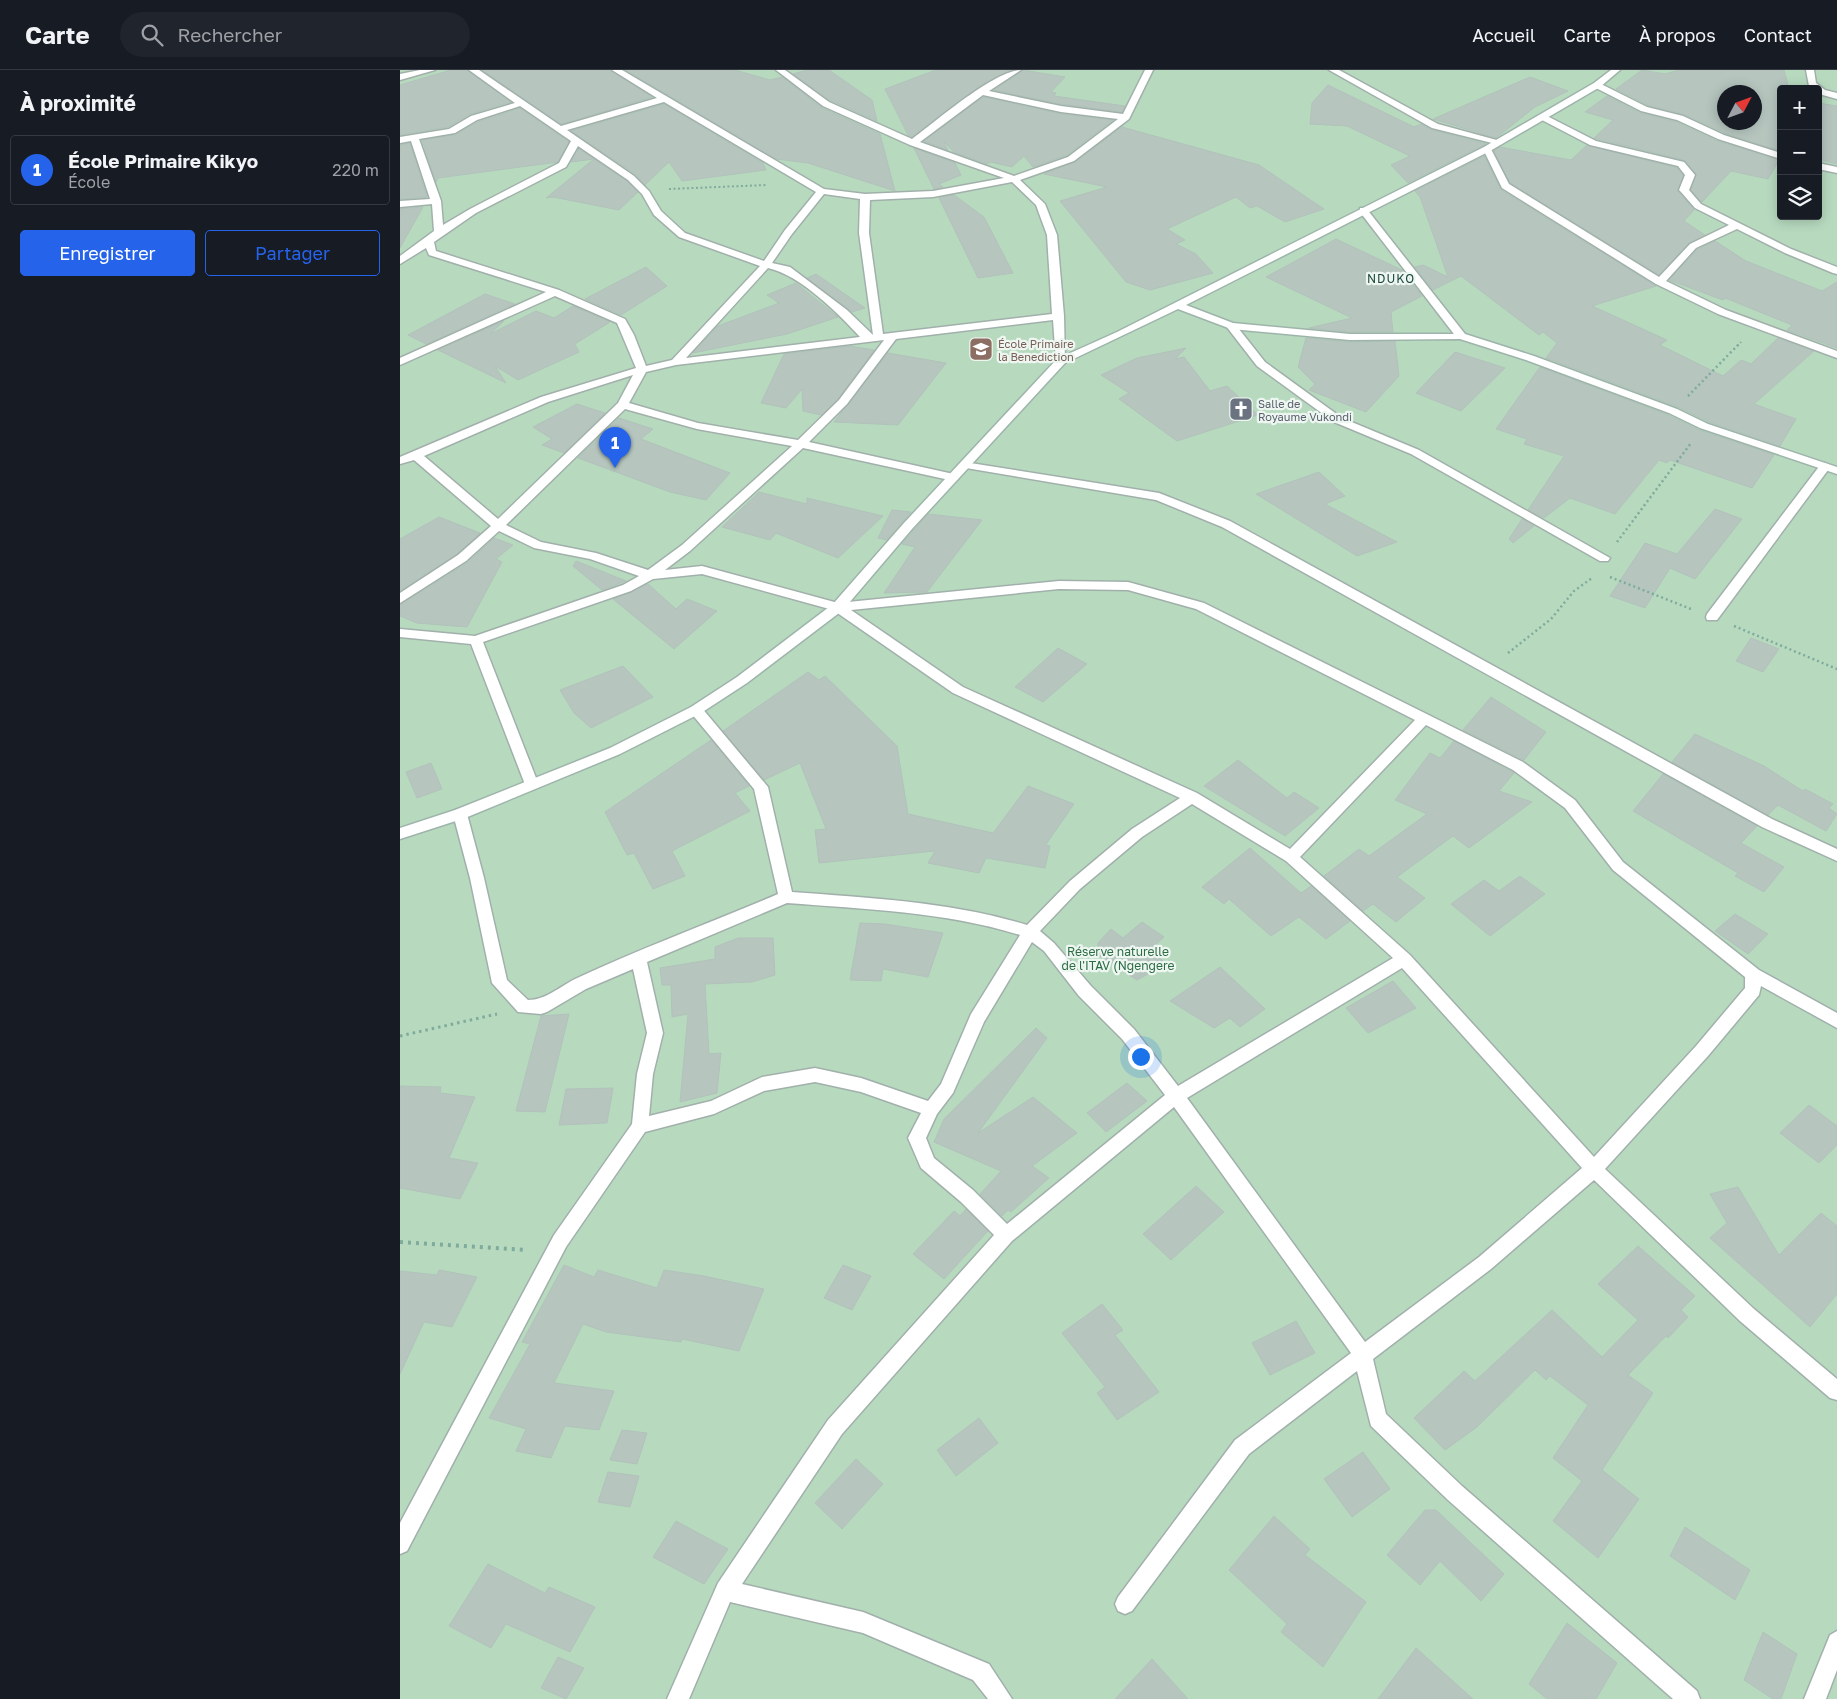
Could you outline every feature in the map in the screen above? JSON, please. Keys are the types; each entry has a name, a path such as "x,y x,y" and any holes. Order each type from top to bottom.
{"street":[{"path":"400,77 431,70"},
{"path":"473,70 519,104 631,178 646,193 657,214 682,235 766,265 786,270 843,312 873,337"},
{"path":"616,70 822,191 865,197 933,194 1014,179 1071,159 1126,117 1150,70"},
{"path":"780,70 826,104 912,143 1014,179 1040,204 1052,235 1061,360"},
{"path":"912,143 981,92 1017,70"},
{"path":"1333,70 1435,126 1500,142"},
{"path":"400,834 460,814 532,783 615,751 696,710 742,680 784,646 838,608 908,526 1061,360 1121,334 1176,304 1487,150 1597,85 1616,70"},
{"path":"1810,70 1813,85"},
{"path":"1597,85 1644,109 1680,118 1721,137 1777,155"},
{"path":"981,92 1061,108 1126,117"},
{"path":"1822,92 1837,96"},
{"path":"559,130 663,99"},
{"path":"400,140 452,131 474,118 519,104"},
{"path":"1543,118 1593,143 1681,164 1690,175 1684,190 1698,206 1736,226 1837,271"},
{"path":"414,138 436,201 439,232"},
{"path":"400,261 429,242 439,232 473,211 563,165 576,141"},
{"path":"1487,150 1505,186 1660,282 1758,326 1837,355"},
{"path":"1822,167 1837,170"},
{"path":"676,362 766,265 788,232 822,191"},
{"path":"865,197 864,233 873,337"},
{"path":"400,204 436,201"},
{"path":"1363,210 1461,336"},
{"path":"1660,282 1693,246 1736,226"},
{"path":"400,599 462,558 498,526 623,405 642,369 629,334 621,321 555,292 432,253 429,242"},
{"path":"400,362 555,292"},
{"path":"1176,304 1231,326 1350,337 1461,336 1530,358 1673,411 1704,426 1831,468 1712,617"},
{"path":"400,461 416,456 527,407 576,388 642,369 676,362 1059,316"},
{"path":"1231,326 1261,364 1338,420 1415,452 1604,558"},
{"path":"400,633 434,634 476,640 618,591 650,574 686,548 802,444 843,402 893,335"},
{"path":"623,405 697,426 802,444 954,477"},
{"path":"416,456 498,526 538,545 592,556 650,574 702,570 838,608 958,690 1192,797 1291,857 1404,959 1594,1169 1747,1315 1837,1391"},
{"path":"964,464 1159,497 1226,524 1767,822 1837,855"},
{"path":"838,608 1059,585 1128,586 1200,606 1518,766 1570,804 1618,866 1753,974 1837,1021"},
{"path":"476,640 532,783"},
{"path":"696,710 761,787 786,898"},
{"path":"1291,857 1424,719"},
{"path":"1006,1235 967,1196 927,1163 916,1138 931,1109 947,1088 977,1019 1030,932 1089,874 1137,833 1192,797"},
{"path":"460,814 477,878 500,983 524,1007 541,1007 580,984 638,958 681,943 786,898 877,904 988,919 1030,932 1049,947 1085,991 1128,1034 1176,1096 1363,1355 1378,1419 1454,1493 1689,1699"},
{"path":"400,1544 555,1252 640,1126 645,1074 655,1033 638,958"},
{"path":"678,1699 725,1590 835,1427 1006,1235 1176,1096 1404,959"},
{"path":"1125,1604 1242,1447 1485,1263 1594,1169 1702,1051 1753,990 1753,974"},
{"path":"640,1126 714,1107 762,1084 814,1075 861,1085 931,1109"},
{"path":"725,1590 863,1623 981,1672 1001,1699"},
{"path":"1815,1699 1837,1642"}],"path":[{"path":"646,193 696,185 731,188 808,182"},
{"path":"1673,411 1758,326"},
{"path":"1487,669 1552,619 1574,591 1598,573 1604,558 1704,426"},
{"path":"1598,573 1712,617 1837,669"},
{"path":"400,1036 524,1007"},
{"path":"400,1242 555,1252"}],"green space":[{"name":"Réserve naturelle de l'ITAV (Ngengere","path":"400,70 1837,70 1837,1699 400,1699"}],"building":[{"path":"451,70 467,70 511,102 470,114 448,127 400,135 400,85"},
{"path":"482,70 610,70 652,97 561,124"},
{"path":"626,70 735,70 770,80 782,77 822,108 880,134 895,191 808,163 776,159"},
{"path":"807,70 829,70 872,100 877,121 830,100 793,74"},
{"path":"936,70 1012,70 980,86 912,137 908,135 885,89"},
{"path":"1023,70 1065,77 1051,92 1056,93 1054,96 1125,106 1122,112 1061,104 994,90"},
{"path":"1642,70 1665,74 1679,70 1784,70 1788,85 1777,85 1777,150 1718,130 1762,130 1762,85 1717,85 1717,129 1683,114 1648,105 1616,89"},
{"path":"1530,77 1568,91 1535,107 1496,138 1433,119"},
{"path":"1328,85 1414,127 1421,124 1432,130 1486,144 1408,183 1391,165 1410,156 1347,126 1310,124 1312,103"},
{"path":"1607,96 1640,113 1676,122 1717,141 1777,159 1777,163 1768,179 1731,171 1702,202 1691,190 1696,174 1684,160 1594,138 1613,120 1585,112"},
{"path":"983,97 1061,114 1113,120 1067,155 1033,167 1024,156 1012,167 991,162 987,164 954,152 943,141 948,150 924,141"},
{"path":"664,104 763,163 766,170 682,181 669,162 645,185 635,174 571,131"},
{"path":"1822,104 1837,106 1837,164 1822,160"},
{"path":"520,108 569,142 558,162 438,178 436,182 422,140 455,135 478,122"},
{"path":"1122,127 1259,165 1324,209 1285,222 1257,206 1250,208 1236,197 1167,229 1185,240 1176,244 1196,254 1213,273 1150,290 1126,282 1060,201 1107,187 1044,174 1075,162"},
{"path":"410,143 427,197 400,199 400,145"},
{"path":"1587,145 1677,168 1683,175 1678,191 1694,210 1684,221 1705,235 1689,243 1659,275 1510,183 1494,151 1500,147 1571,160"},
{"path":"914,148 955,163 961,175 939,184 943,187 934,189"},
{"path":"579,149 594,159 571,162"},
{"path":"1484,156 1501,190 1656,286 1592,306 1667,340 1660,345 1723,376 1741,360 1751,364 1778,338 1814,351 1754,404 1796,419 1780,446 1709,422 1678,407 1546,358 1557,343 1543,332 1539,335 1461,276 1433,290 1415,267 1423,265 1448,277 1420,197 1415,191"},
{"path":"594,159 627,181 638,192 619,210 553,197 546,198"},
{"path":"954,195 984,217 1013,273 978,278 939,198"},
{"path":"423,207 400,248 400,209"},
{"path":"1336,239 1402,270 1422,296 1391,312 1393,332 1350,332 1309,328 1352,318 1266,277"},
{"path":"1715,241 1746,261 1822,291 1837,282 1837,348 1787,330 1792,325 1725,298 1723,300 1669,280 1697,250"},
{"path":"646,267 667,286 621,315 585,299"},
{"path":"816,274 865,308 852,312 807,278"},
{"path":"796,283 838,317 787,334 693,353 718,326 779,303 767,295"},
{"path":"485,294 515,304 426,344 408,335"},
{"path":"573,306 610,322 575,344 579,352 518,380 495,366 506,383 438,350 504,321 490,334 536,311 554,318"},
{"path":"1306,338 1350,342 1395,341 1399,376 1366,412 1309,390 1315,384 1298,367"},
{"path":"850,346 874,350 838,399 821,415 803,411 802,389 786,408 761,403 784,354"},
{"path":"1186,348 1175,359 1184,357 1210,391 1227,386 1258,415 1177,441 1119,399 1129,393 1101,375 1137,358"},
{"path":"1455,352 1505,368 1461,411 1416,393"},
{"path":"888,353 946,363 898,425 834,422"},
{"path":"1540,367 1668,415 1699,430 1774,455 1752,488 1670,460 1667,463 1659,460 1615,514 1570,498 1544,518 1528,510 1564,456 1524,444 1527,439 1496,429"},
{"path":"577,404 605,413 564,453 542,445 552,439 533,427"},
{"path":"619,418 653,429 641,439 730,473 706,500 670,492 578,458"},
{"path":"1319,472 1345,496 1325,504 1397,542 1357,556 1256,494"},
{"path":"759,492 807,504 807,498 883,516 838,558 776,533 770,540 722,527"},
{"path":"1715,509 1742,519 1695,579 1670,568 1645,608 1610,596 1645,543 1677,554"},
{"path":"892,510 911,512 887,540 878,538"},
{"path":"928,514 982,520 927,592 884,593 915,547 902,544"},
{"path":"439,517 480,533 457,554 400,591 400,539"},
{"path":"1522,519 1534,526 1513,543 1509,539"},
{"path":"494,538 513,545 496,559 502,562 467,627 417,623 400,616 400,605 467,563"},
{"path":"576,561 626,581 602,590 573,566"},
{"path":"648,584 676,609 687,599 717,611 674,649 613,599"},
{"path":"1751,638 1779,649 1763,672 1736,661"},
{"path":"1058,648 1087,664 1043,702 1015,687"},
{"path":"623,666 653,697 591,728 574,713 560,690"},
{"path":"808,672 819,680 825,676 897,746 908,814 993,833 1028,786 1074,804 1046,845 1050,846 1045,868 986,858 979,873 928,863 935,851 819,863 815,830 826,829 800,763 764,780 723,731"},
{"path":"1491,697 1546,732 1524,760 1463,730"},
{"path":"1695,734 1764,766 1803,791 1805,789 1833,804 1829,808 1837,814 1826,831 1778,805 1768,815 1672,762"},
{"path":"711,740 749,786 735,793 750,811 672,851 685,876 653,889 634,853 627,855 605,812"},
{"path":"1454,741 1514,773 1499,791 1532,802 1469,848 1453,836 1397,877 1425,898 1396,922 1373,904 1363,911 1324,876 1359,849 1369,856 1427,814 1395,800 1430,753 1440,758"},
{"path":"1238,760 1287,798 1294,792 1319,808 1285,836 1204,786"},
{"path":"431,763 442,789 417,798 406,772"},
{"path":"1663,774 1757,826 1741,843 1784,867 1764,892 1735,876 1738,873 1633,811"},
{"path":"1250,848 1301,893 1311,886 1350,921 1326,939 1299,917 1271,936 1229,899 1224,904 1202,887"},
{"path":"1520,876 1545,894 1490,936 1451,904 1484,880 1499,891"},
{"path":"1735,914 1768,934 1748,954 1715,931"},
{"path":"1142,922 1164,937 1151,949 1166,964 1137,980 1098,955 1098,943 1111,929 1123,938"},
{"path":"860,923 885,924 943,933 928,977 883,969 881,981 850,980"},
{"path":"738,938 773,938 775,975 752,982 705,984 709,1054 721,1053 717,1093 680,1102 688,1014 672,1017 671,985 662,985 660,968 715,959 715,947"},
{"path":"1220,967 1265,1009 1240,1027 1230,1018 1214,1028 1170,1001"},
{"path":"1393,981 1416,1008 1368,1033 1346,1008"},
{"path":"569,1014 545,1112 516,1111 541,1016"},
{"path":"1036,1028 1047,1038 978,1133 1033,1097 1077,1133 1032,1166 1049,1178 1011,1212 1008,1210 1002,1216 980,1194 1001,1171 934,1142 944,1119"},
{"path":"1127,1083 1147,1101 1106,1132 1087,1113"},
{"path":"400,1086 441,1087 440,1093 475,1097 449,1158 478,1163 460,1199 400,1188"},
{"path":"613,1088 607,1123 559,1125 566,1089"},
{"path":"1809,1105 1837,1126 1837,1145 1819,1163 1780,1133"},
{"path":"1196,1186 1224,1212 1171,1260 1143,1234"},
{"path":"1738,1187 1779,1255 1821,1213 1837,1226 1837,1294 1810,1327 1710,1238 1727,1223 1710,1194"},
{"path":"966,1209 988,1231 944,1279 913,1254 954,1211 960,1216"},
{"path":"1638,1246 1695,1296 1681,1310 1688,1317 1668,1338 1666,1336 1628,1375 1653,1393 1602,1470 1639,1499 1598,1558 1553,1521 1582,1481 1553,1458 1588,1405 1550,1376 1546,1380 1535,1370 1477,1427 1445,1450 1414,1418 1464,1371 1475,1381 1552,1310 1602,1357 1638,1320 1598,1284"},
{"path":"564,1265 594,1277 598,1270 657,1288 664,1270 704,1276 764,1289 739,1351 682,1339 681,1342 606,1332 583,1324 554,1383 614,1391 599,1430 565,1426 551,1458 516,1451 526,1429 489,1418 530,1344 522,1342"},
{"path":"843,1265 871,1276 852,1310 824,1298"},
{"path":"439,1270 477,1277 452,1327 424,1322 400,1374 400,1271 437,1275"},
{"path":"1102,1304 1123,1330 1115,1335 1159,1392 1117,1420 1097,1393 1105,1387 1062,1333"},
{"path":"1296,1321 1315,1353 1270,1375 1252,1343"},
{"path":"979,1418 998,1443 956,1476 937,1450"},
{"path":"622,1430 647,1433 637,1464 610,1460"},
{"path":"1363,1452 1390,1489 1352,1517 1324,1479"},
{"path":"856,1459 883,1484 842,1529 815,1503"},
{"path":"608,1472 639,1476 630,1507 598,1502"},
{"path":"1425,1510 1436,1510 1504,1574 1481,1601 1440,1561 1420,1585 1387,1555"},
{"path":"1274,1516 1310,1549 1305,1555 1366,1602 1323,1667 1281,1632 1287,1624 1229,1570"},
{"path":"676,1521 728,1549 704,1584 653,1557"},
{"path":"1685,1527 1750,1570 1735,1600 1670,1556"},
{"path":"488,1564 545,1593 549,1587 595,1607 570,1652 506,1624 491,1648 449,1626"},
{"path":"1567,1623 1617,1663 1596,1699 1547,1699 1529,1684"},
{"path":"1763,1632 1797,1654 1781,1699 1773,1699 1744,1680"},
{"path":"1416,1648 1473,1699 1378,1699"},
{"path":"558,1657 584,1668 566,1699 541,1688"},
{"path":"1152,1659 1188,1699 1115,1699"}],"place":[{"name":"École Primaire la Benediction","path":"981,349"},
{"name":"Salle de Royaume Vukondi","path":"1241,409"},
{"name":"École Primaire Kikyo","path":"615,468"}],"district":[{"name":"NDUKO","path":"1391,278"}]}
